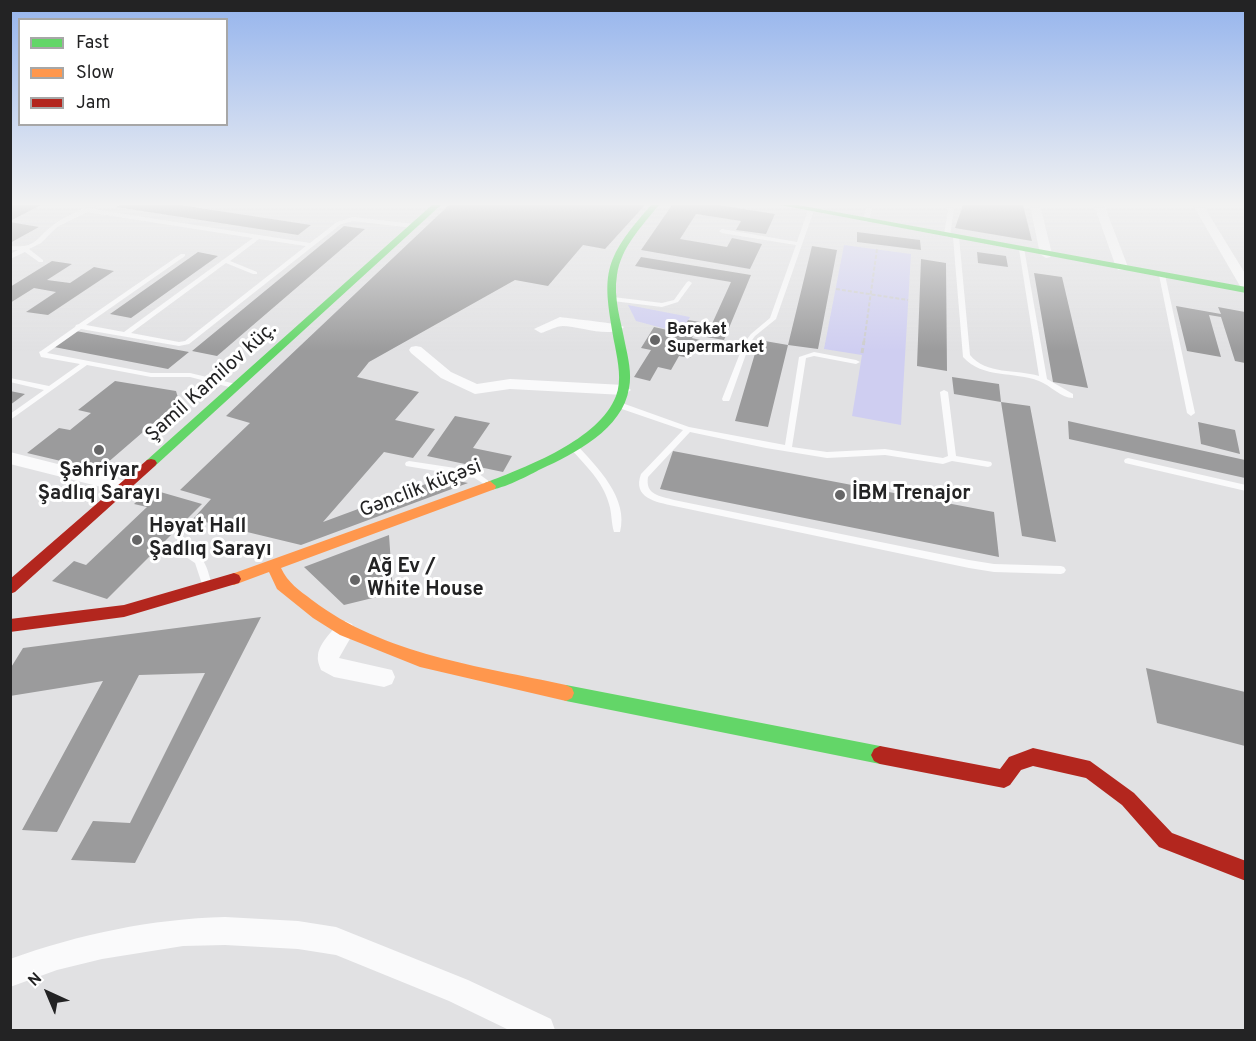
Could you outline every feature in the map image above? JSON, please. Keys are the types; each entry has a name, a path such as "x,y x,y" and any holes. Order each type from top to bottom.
{"street":[{"name":"Şamil Kamilov küç.","path":"10,588 384,254"},
{"path":"416,350 446,375 475,389 510,384 621,398 625,378 611,282 621,254"},
{"path":"1046,254 1245,288"},
{"path":"1117,254 1122,267"},
{"path":"1226,254 1245,288"},
{"path":"541,329 560,321 586,326 616,327"},
{"name":"Gənclik küçəsi","path":"13,626 108,614 207,587 490,485 573,446 597,428 621,398"},
{"path":"10,458 125,487"},
{"path":"273,565 282,585 345,630 420,660 540,688 1004,779 1015,763 1033,757 1090,770 1128,799 1166,840 1245,871"},
{"path":"345,630 328,654 329,663 334,667 384,678"},
{"path":"10,973 79,951 183,932 225,931 298,935 336,941 458,990 540,1030"}],"lane":[{"path":"32,254 41,261"},
{"path":"125,334 235,254"},
{"path":"78,326 179,344 187,343 298,254"},
{"path":"726,399 747,343 753,335 773,320 796,254"},
{"path":"954,254 966,355 969,360 986,368 1043,379 1070,396"},
{"path":"1023,254 1043,379"},
{"path":"183,255 78,326 43,352 44,355 151,375 190,375 237,387"},
{"path":"225,261 255,273"},
{"path":"1162,275 1191,413"},
{"path":"613,299 662,305 676,301 689,283"},
{"path":"788,449 803,357 814,354 859,359"},
{"path":"10,418 86,363"},
{"path":"10,381 51,389"},
{"path":"944,392 952,458"},
{"path":"621,398 688,429 788,449 838,456 885,452 943,461 952,458 988,464"},
{"path":"688,429 644,476 641,484 643,490 650,495 674,503 969,564 994,568 1061,570"},
{"path":"573,446 606,484 617,513 616,530"},
{"path":"1128,461 1245,488"},
{"path":"409,464 475,474 490,485"},
{"path":"173,549 197,557 202,562 207,587"},
{"path":"10,639 13,626"}],"path":[{"path":"859,359 876,254"},
{"path":"836,289 908,300"}],"shaded area":[{"path":"842,254 911,254 901,425 852,416 862,355 824,349"},
{"path":"628,305 690,317 681,333 636,321"}],"building":[{"path":"196,254 218,256 131,318 110,314"},
{"path":"310,254 336,254 217,356 192,351"},
{"path":"398,254 576,254 548,286 515,280 369,362 357,377 419,392 395,420 435,429 413,458 384,452 323,522 442,478 468,483 301,545 193,519 211,499 180,490 250,423 226,416"},
{"path":"662,254 757,254 750,269"},
{"path":"810,254 836,254 818,349 788,345"},
{"path":"977,254 988,254 1006,256 1008,267 978,263"},
{"path":"641,257 751,275 724,340 706,337 731,282 635,266"},
{"path":"921,259 946,263 947,371 917,366"},
{"path":"52,261 72,264 47,280 70,283 94,267 114,271 48,315 26,312 56,292 34,288 10,303 10,287"},
{"path":"1034,273 1062,277 1088,388 1053,382"},
{"path":"1176,306 1221,314 1218,307 1245,312 1245,363 1235,361 1221,317 1209,315 1221,357 1187,351"},
{"path":"688,320 700,322 692,338 700,340 690,358 679,356 671,370 658,367 650,381 634,377 651,350 641,348 654,327 681,333"},
{"path":"76,331 189,352 168,369 54,347"},
{"path":"759,340 788,345 768,427 735,421"},
{"path":"952,377 999,384 1001,402 954,394"},
{"path":"115,381 176,391 179,401 99,470 27,453 59,428 70,430 91,413 78,410"},
{"path":"10,391 25,394 10,405"},
{"path":"1001,402 1030,406 1056,542 1022,536"},
{"path":"455,416 490,423 473,448 512,456 503,472 427,456"},
{"path":"1068,421 1245,460 1245,478 1069,439"},
{"path":"1198,422 1235,430 1240,454 1201,444"},
{"path":"673,451 994,512 999,557 660,489"},
{"path":"150,489 202,504 107,599 52,581 74,561 86,565 147,507 134,504"},
{"name":"Ağ Ev / White House","path":"389,535 393,593 344,605 304,567"},
{"path":"261,617 135,863 71,860 93,821 130,823 205,673 139,675 57,832 22,830 103,681 10,696 10,669 23,648"},
{"path":"1146,668 1245,692 1245,746 1157,723"}],"traffic: fast":[{"path":"151,463 383,254"},
{"path":"490,486 543,463 580,442 610,416 619,402 624,387 624,371 611,286 614,265 619,254"},
{"path":"1048,254 1246,290"},
{"path":"566,693 880,755"}],"traffic: slow":[{"path":"234,579 490,486"},
{"path":"273,565 282,585 318,613 345,630 420,660 566,693"}],"traffic: jam":[{"path":"10,588 151,463"},
{"path":"10,626 124,611 234,579"},
{"path":"880,755 1004,779 1015,763 1033,757 1090,770 1128,799 1166,840 1246,871"}],"place":[{"name":"Bərəkət Supermarket","path":"655,340"},
{"name":"Şəhriyar Şadlıq Sarayı","path":"99,450"},
{"name":"İBM Trenajor","path":"840,495"},
{"name":"Həyat Hall Şadlıq Sarayı","path":"137,540"},
{"name":"Ağ Ev / White House","path":"355,580"}]}
